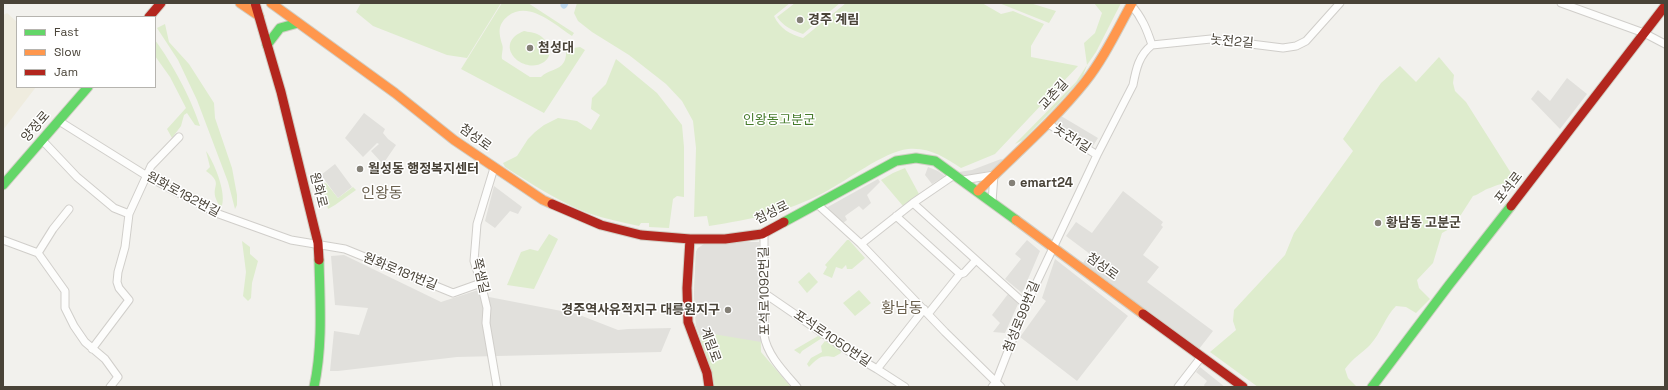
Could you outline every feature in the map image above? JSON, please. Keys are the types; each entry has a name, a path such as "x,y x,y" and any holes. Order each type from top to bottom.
{"street":[{"path":"150,16 161,3"},
{"path":"240,3 259,16"},
{"name":"원화로","path":"255,3 281,92 318,243 321,316 317,374 314,387"},
{"name":"첨성로","path":"271,3 407,102 454,140 543,200 594,222 641,235 690,239 724,239 747,237 764,233 896,161 908,157 921,157 935,161 1053,246 1243,387"},
{"name":"놋전2길","path":"1152,45 1210,39 1283,48 1296,46 1306,41 1340,3"},
{"path":"1560,3 1644,33 1665,44"},
{"path":"1053,246 1133,85 1139,60 1145,50 1152,45 1147,29 1139,13 1131,4"},
{"name":"교촌길","path":"978,191 1085,82 1099,62 1131,4"},
{"name":"포석로","path":"1372,387 1665,6"},
{"path":"267,45 280,28 298,23"},
{"name":"양정로","path":"3,184 87,88"},
{"name":"원화로182번길","path":"59,121 147,176 216,213 291,240 318,243"},
{"name":"놋전1길","path":"1046,123 1097,155"},
{"path":"92,349 130,300 119,288 117,282 118,272 125,247 129,214 151,166 178,137"},
{"path":"42,140 66,167 114,208 129,214"},
{"name":"쪽샘길","path":"494,168 477,224 474,261 487,308 486,324 497,387"},
{"path":"861,244 913,203 954,175"},
{"path":"963,180 994,176 992,202"},
{"path":"913,203 1026,305"},
{"path":"818,204 861,244 996,385"},
{"path":"38,253 53,229 69,209"},
{"path":"896,216 960,274"},
{"name":"포석로1092번길","path":"764,233 764,335 766,345 781,368 797,387"},
{"name":"계림로","path":"690,239 688,322 710,387"},
{"path":"3,240 38,253 65,291 65,308 85,342 112,368 118,377 110,387"},
{"name":"원화로181번길","path":"318,243 345,249 453,293 481,283"},
{"name":"첨성로99번길","path":"996,385 1026,305 1053,246"},
{"name":"포석로1050번길","path":"764,293 877,369 960,274 964,273 976,260"},
{"path":"1178,387 1202,356"},
{"path":"877,369 905,387"}],"shaded area":[{"path":"7,13 16,21 16,88 35,88 3,130 3,15"},
{"path":"1567,78 1587,94 1560,129 1531,99 1538,90 1550,101"},
{"path":"364,113 385,129 383,133 396,145 379,170 377,168 381,162 371,151 379,144 377,143 363,157 345,138"},
{"path":"1061,116 1098,138 1091,149 1055,127"},
{"path":"1001,159 1005,160 990,171 962,177 959,172 972,170"},
{"path":"335,164 352,187 338,198 321,175"},
{"path":"928,167 945,176 932,184 925,175"},
{"path":"878,179 880,182 867,195 871,203 863,210 859,206 845,216 847,220 843,223 826,208"},
{"path":"494,186 522,207 518,214 510,211 495,228 485,221"},
{"path":"1123,191 1163,222 1161,225 1163,227 1143,255 1159,267 1147,282 1213,331 1199,349 1083,263 1090,254 1066,236 1076,222 1092,233"},
{"path":"1027,240 1040,251 1022,293 1005,279 1021,259 1015,254"},
{"name":"경주역사유적지구 대릉원지구","path":"759,242 761,342 707,333 700,336 696,326 694,294 696,252 698,248 704,244"},
{"path":"344,255 441,302 478,290 489,297 577,314 618,330 671,328 661,352 457,357 330,371 334,331 359,335 368,308 335,305 331,256"},
{"path":"1055,259 1128,316 1077,381 1020,337 1046,301 1042,298"},
{"path":"1008,294 1017,301 1018,304 1005,333 993,332 1000,323 992,315"},
{"path":"1200,367 1225,387 1205,387 1204,385 1207,381 1196,372"}],"green space":[{"path":"361,3 501,3 467,58 447,55 373,26 356,12"},
{"path":"502,3 528,3 574,33 572,36 542,16 533,12 516,12 504,19 500,26 500,36 503,48 502,59 530,77 541,77 562,65 565,61 567,49 580,47 585,50 544,113 461,69"},
{"name":"인왕동고분군","path":"577,3 790,3 774,16 782,28 803,38 846,3 982,3 1001,14 1013,11 1044,24 1031,46 1031,57 1078,66 995,154 961,168 930,151 908,149 898,151 877,161 825,192 796,205 754,218 709,226 707,216 694,217 696,148 693,121 682,101 666,84 629,55 592,32 578,21 574,13"},
{"name":"경주 계림","path":"795,3 840,3 803,34 788,28 777,17"},
{"path":"999,3 1030,3 1056,11 1049,23"},
{"path":"1094,3 1121,3 1096,52 1087,65 1084,43 1095,33 1102,13"},
{"path":"165,24 169,42 189,64 214,103 215,118 232,168 237,195 237,205 235,209 228,182 197,100 178,60 157,28"},
{"path":"524,31 539,35 545,40 550,52 549,56 544,62 536,65 527,65 514,57 510,50 510,43 515,37"},
{"path":"156,41 168,59 192,104 200,126 195,125 187,113 184,115 181,126 172,138 167,129 186,108 170,77 156,57"},
{"name":"황남동 고분군","path":"1439,57 1454,75 1453,83 1455,91 1466,102 1516,181 1496,186 1473,196 1457,221 1451,228 1442,233 1433,263 1417,280 1419,288 1430,299 1416,313 1406,307 1396,306 1392,310 1374,340 1345,369 1348,378 1357,387 1258,387 1210,352 1236,330 1233,321 1234,310 1285,255 1294,233 1353,151 1343,139 1381,83 1400,66 1416,82"},
{"path":"616,59 657,93 682,125 684,147 684,197 677,196 673,199 669,228 649,227 649,223 641,223 639,226 588,213 567,204 546,192 505,167 503,163 517,156 528,139 535,132 544,125 558,118 577,121 591,130 600,115 591,109 592,98 606,84"},
{"path":"1087,65 1083,76 1061,101 1023,140 1015,144 1076,82"},
{"path":"206,151 213,163 219,179 223,195 221,208 215,194 216,182 206,171 210,167"},
{"path":"905,168 919,194 903,206 881,180"},
{"path":"326,183 338,198 353,187 356,190 328,209 322,184"},
{"path":"549,234 558,239 534,289 507,285 521,252 530,249 538,251"},
{"path":"847,240 849,240 865,258 852,269 847,269 846,265 842,269 836,267 832,278 823,274 827,267 825,265"},
{"path":"242,241 250,247 250,254 258,261 252,283 251,298 248,301 243,296 246,272"},
{"name":"경주역사유적지구 대릉원지구","path":"759,242 761,352 791,387 713,387 696,326 694,294 696,252 698,248"},
{"path":"809,272 818,282 807,293 798,282"},
{"path":"859,290 871,303 855,316 843,303"},
{"path":"818,336 822,338 802,351 800,354 794,350"},
{"path":"825,341 840,350 841,353 834,357 826,356 820,358 809,367 807,364 811,358 822,352 821,346"}],"traffic: fast":[{"path":"267,45 280,28 298,23"},
{"path":"3,185 87,88"},
{"path":"784,222 896,161 916,158 935,161 1016,220"},
{"path":"1372,387 1511,206"},
{"path":"314,387 320,340 319,260"}],"traffic: slow":[{"path":"240,3 259,16"},
{"path":"271,3 395,93 454,140 543,200 552,204"},
{"path":"978,191 1047,125 1073,97 1092,73 1104,54 1132,3"},
{"path":"1016,220 1143,314"}],"traffic: jam":[{"path":"150,16 161,3"},
{"path":"255,3 281,92 318,243 319,260"},
{"path":"1511,206 1665,6"},
{"path":"552,204 601,225 641,235 690,239 725,239 762,234 784,222"},
{"path":"690,239 687,288 688,322 707,373 709,387"},
{"path":"1143,314 1243,387"}],"place":[{"name":"경주 계림","path":"800,20"},
{"name":"첨성대","path":"530,48"},
{"name":"월성동 행정복지센터","path":"360,169"},
{"name":"emart24","path":"1012,183"},
{"name":"황남동 고분군","path":"1378,223"},
{"name":"경주역사유적지구 대릉원지구","path":"728,310"}],"district":[{"name":"인왕동","path":"382,194"},
{"name":"황남동","path":"902,309"}]}
